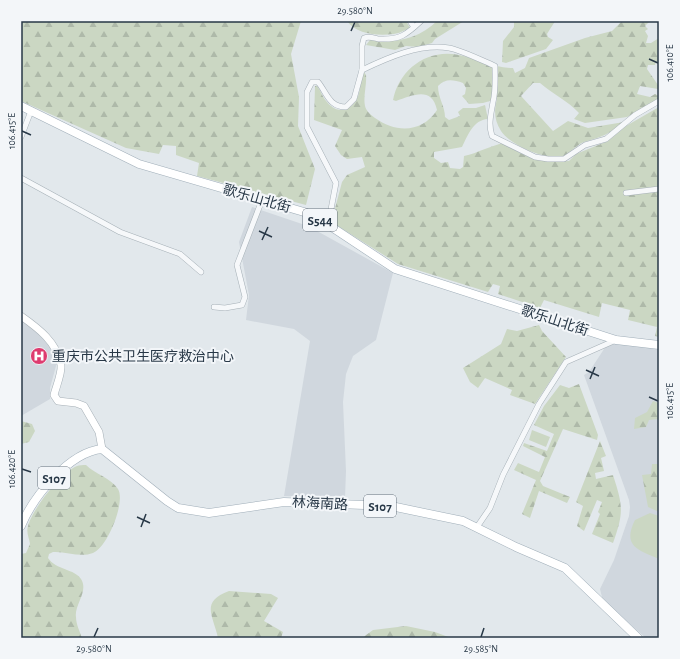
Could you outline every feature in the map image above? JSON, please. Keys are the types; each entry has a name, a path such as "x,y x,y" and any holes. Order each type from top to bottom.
{"main road":[{"name":"歌乐山北街","path":"21,106 139,164 304,212 328,225 395,269 616,340"},
{"path":"21,316 39,329 49,339 56,350 62,366 54,395 58,401 76,403 84,406 99,432 102,449"},
{"name":"S544","path":"616,340 659,345"},
{"name":"S107","path":"21,526 26,514 57,474 91,450 102,449"},
{"name":"林海南路","path":"102,449 167,501 178,508 209,513 284,502 391,506 463,521 516,547 564,568 638,638"}],"street":[{"path":"410,21 414,27"},
{"path":"328,225 336,183 307,127 307,92 310,85 315,81 321,86 328,99 334,104 346,107 353,102 362,70 362,46 364,38 368,36 397,39 421,21"},
{"path":"362,70 389,57 432,47 453,49 495,66 493,102 490,109 491,119 489,127 492,136 535,157 548,159 564,158 585,145 606,139 635,115 659,101"},
{"path":"21,136 31,111"},
{"path":"21,178 120,232 180,254 202,272"},
{"path":"626,193 659,189"},
{"path":"214,307 225,308 242,304 245,297 237,265 262,200"},
{"path":"477,527 490,508 504,475 539,404 566,362 616,340"}],"shaded area":[{"path":"252,207 308,226 393,273 376,340 353,356 346,374 343,402 346,471 345,498 284,496 310,341 294,329 246,320 249,295 239,242"},
{"name":"重庆市公共卫生医疗救治中心","path":"21,314 46,331 58,346 56,366 50,388 50,399 21,416"},
{"path":"621,342 659,350 659,638 646,638 603,601 600,589 614,560 629,516 630,507 629,500 584,375 589,372 606,346"}],"green space":[{"path":"21,21 301,21 291,54 299,97 298,126 315,169 306,205 197,176 199,163 176,155 176,146 163,145 159,154 126,148 21,101"},
{"path":"347,21 406,21 410,28 395,34 374,34 356,29"},
{"path":"437,21 464,21 435,39 432,43 418,47 406,46 395,50 366,45 370,40 388,41 406,39 422,32"},
{"path":"514,21 555,21 547,34 548,37 553,40 546,49 506,63 502,62 503,41 514,27"},
{"path":"622,21 650,21 645,26 648,29 645,31 648,36 646,43 651,43 659,38 659,63 656,62 655,65 648,65 647,69 658,85 658,89 640,86 637,94 650,97 655,94 659,96 659,99 627,117 585,123 574,119 579,113 570,105 540,83 533,83 521,96 553,131 568,121 588,128 624,122 605,135 578,145 566,155 556,157 529,151 512,142 501,131 496,119 495,107 497,99 483,103 469,104 462,96 465,94 466,88 463,83 447,81 438,86 445,117 449,120 460,116 458,112 463,108 476,108 485,105 488,119 478,122 475,125 462,147 434,152 434,158 441,163 448,162 450,168 460,169 463,167 464,156 504,143 520,153 535,159 569,161 576,154 608,141 626,126 659,107 659,337 655,336 657,327 628,320 630,310 602,303 599,317 544,300 540,308 498,294 500,286 493,284 488,292 398,264 333,223 332,220 342,182 347,175 365,167 362,157 347,159 341,155 335,146 342,130 314,120 315,86 317,86 332,107 341,110 346,109 350,107 357,99 364,72 366,75 365,102 369,113 383,123 391,126 400,128 416,127 431,118 437,110 431,98 421,94 409,96 396,101 393,100 401,79 408,70 426,58 436,55 459,55 492,65 513,68 515,73 525,68 529,58 585,38 612,31"},
{"path":"539,325 542,331 566,357 535,404 510,395 512,390 485,378 478,388 470,382 463,368 501,344 507,329 517,331"},
{"path":"579,384 598,435 597,440 563,429 540,481 543,486 570,497 567,503 539,491 530,518 522,514 536,480 514,470 518,463 539,472 545,457 523,446 524,443 547,451 554,434 534,425 544,406 560,385 569,388"},
{"path":"653,401 659,403 659,419 649,420 646,427 634,429 635,418 647,412"},
{"path":"21,421 32,424 35,431 29,442 21,444"},
{"path":"532,430 550,437 546,447 529,440"},
{"path":"600,441 606,456 601,458 604,471 595,473 596,479 613,475 619,494 621,509 619,524 613,543 592,534 600,514 598,512 602,502 597,500 584,531 577,526 583,506 576,502"},
{"path":"652,464 659,464 659,512 648,507 642,475 651,474"},
{"path":"80,465 86,465 115,485 118,489 120,495 119,504 114,524 104,543 93,553 78,555 53,552 49,554 48,558 51,562 74,573 81,579 83,588 76,612 77,622 82,638 21,638 21,554 26,553 30,544 27,531 28,526 35,511 56,483 70,470"},
{"path":"650,513 659,516 659,559 639,550 634,546 630,536 635,520"},
{"path":"229,591 271,594 278,598 264,621 283,632 281,638 218,638 212,616 211,605 220,595"},
{"path":"406,626 435,632 451,638 362,638 373,630"}],"place":[{"name":"重庆市公共卫生医疗救治中心","path":"39,356"}]}
